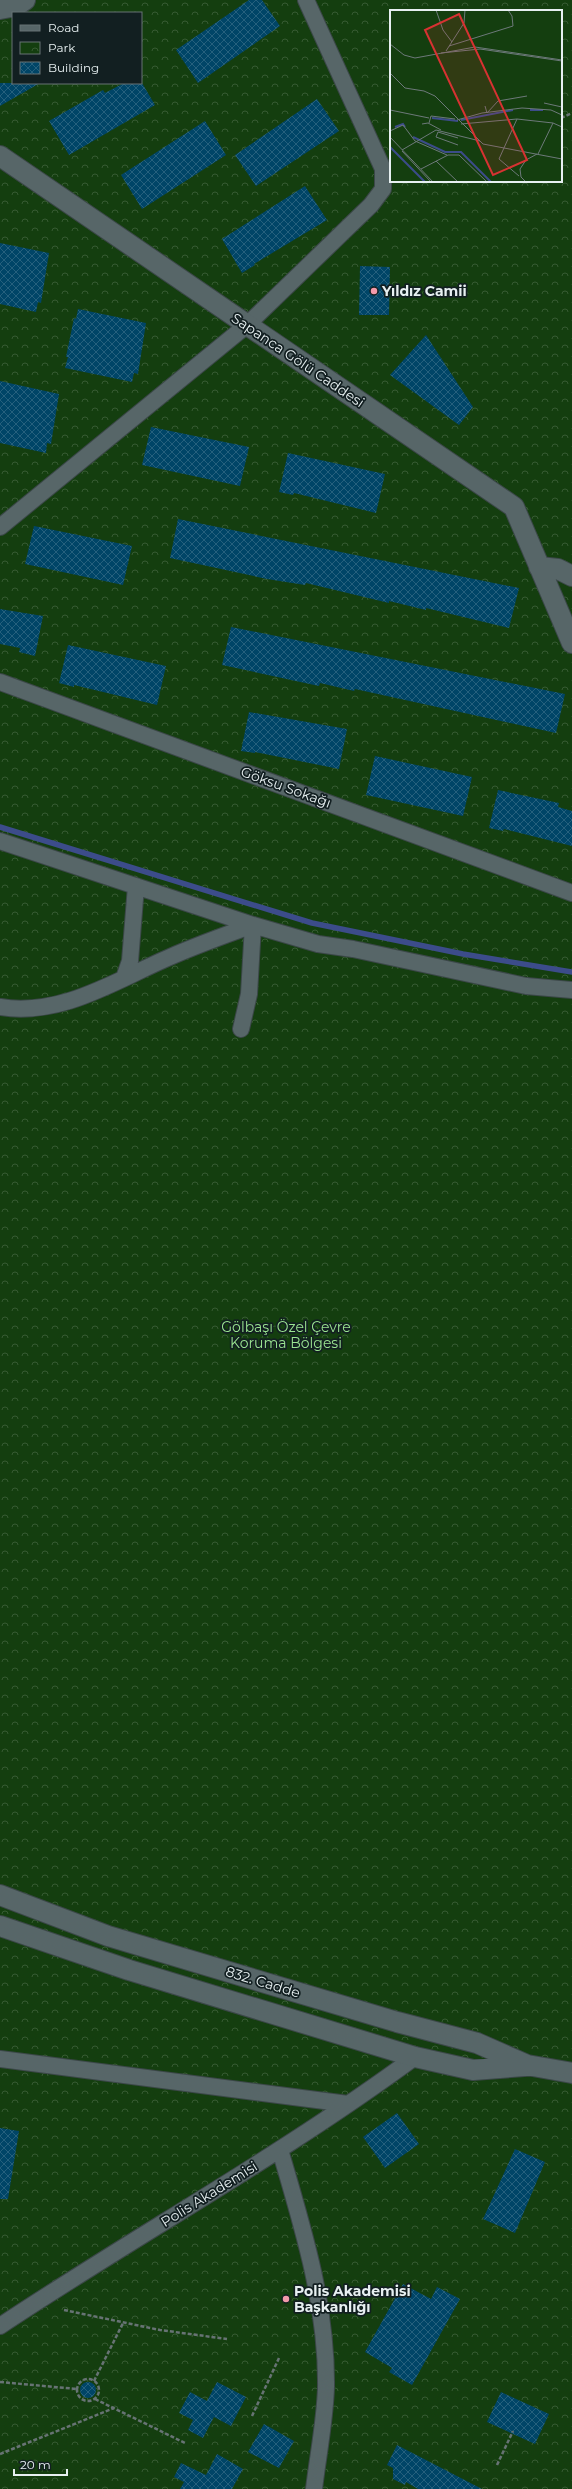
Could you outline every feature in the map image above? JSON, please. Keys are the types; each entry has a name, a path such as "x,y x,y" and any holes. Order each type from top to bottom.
{"street":[{"path":"0,9 16,6 25,0"},
{"path":"0,527 247,325 371,205 384,188 383,169 306,0"},
{"name":"Sapanca Gölü Caddesi","path":"0,156 514,507 572,643"},
{"path":"539,567 558,569 572,576"},
{"name":"Göksu Sokağı","path":"0,682 572,893"},
{"path":"0,841 253,925 318,944 353,949 526,986 572,990"},
{"path":"124,978 130,961 136,886"},
{"path":"0,1007 12,1009 68,1002 95,993 124,978 191,948 253,925"},
{"path":"241,1029 249,994 253,925"},
{"name":"832. Cadde","path":"0,1895 108,1936 397,2022 476,2043 527,2065 572,2073"},
{"name":"832. Cadde","path":"0,1926 129,1970 415,2057 473,2070 527,2065"},
{"name":"Polis Akademisi","path":"0,2326 280,2150 415,2057"},
{"path":"0,2059 348,2104"},
{"path":"280,2150 313,2269 321,2314 326,2388 314,2489"}],"path":[{"path":"562,118 572,114"},
{"path":"64,2310 160,2330 227,2339"},
{"path":"94,2381 123,2323"},
{"path":"252,2416 279,2358"},
{"path":"94,2381 83,2380 77,2389 79,2396 85,2401 95,2399 185,2443"},
{"path":"94,2381 99,2390 95,2399"},
{"path":"0,2382 77,2389"},
{"path":"0,2454 114,2408"},
{"path":"497,2465 513,2431"}],"green space":[{"name":"Gölbaşı Özel Çevre Koruma Bölgesi","path":"0,0 572,0 572,2489 0,2489"}],"building":[{"path":"249,0 262,0 280,26 198,83 176,50"},
{"path":"0,83 38,84 0,106"},
{"path":"142,83 155,105 69,155 49,121 103,90 105,93 122,84"},
{"path":"317,99 339,131 256,186 235,155"},
{"path":"205,121 226,155 142,209 121,175"},
{"path":"305,186 327,220 254,264 255,265 242,273 222,239"},
{"path":"0,243 49,253 41,303 38,302 36,312 0,304"},
{"path":"360,266 390,267 389,315 359,315"},
{"path":"78,309 146,323 138,374 134,373 132,382 65,368 74,318 76,319"},
{"path":"426,335 473,407 459,425 390,375"},
{"path":"0,381 59,394 51,444 47,443 46,453 0,443"},
{"path":"151,427 249,447 240,486 142,465"},
{"path":"288,453 385,474 376,513 294,493 293,495 279,492"},
{"path":"178,519 519,588 509,628 426,608 426,610 389,601 389,603 306,583 305,585 267,579 170,558"},
{"path":"34,526 132,546 123,585 25,564"},
{"path":"0,609 43,616 35,656 19,652 20,648 0,644"},
{"path":"231,627 565,694 556,733 355,689 354,691 320,683 319,686 222,665"},
{"path":"68,645 166,666 157,705 74,685 74,687 59,683"},
{"path":"249,712 347,729 339,769 255,752 241,751"},
{"path":"375,756 472,777 463,816 366,795"},
{"path":"498,790 559,803 558,807 572,811 572,846 504,829 503,831 489,828"},
{"path":"397,2113 419,2144 385,2168 363,2137"},
{"path":"0,2128 19,2131 8,2199 0,2199"},
{"path":"515,2149 545,2162 515,2233 483,2219"},
{"path":"403,2284 431,2299 437,2287 460,2299 412,2385 389,2372 392,2368 365,2352"},
{"path":"85,2382 91,2382 96,2387 94,2396 91,2398 85,2398 80,2393 80,2387"},
{"path":"217,2382 246,2397 231,2426 214,2417 203,2438 188,2430 193,2420 179,2413 190,2392 207,2401"},
{"path":"501,2392 549,2414 535,2444 487,2422"},
{"path":"264,2424 294,2441 279,2468 248,2452"},
{"path":"397,2445 482,2489 418,2489 406,2482 405,2485 393,2479 393,2468 387,2465"},
{"path":"217,2454 243,2469 232,2489 180,2489 184,2482 174,2477 181,2463 206,2475"}],"waterway":[{"path":"0,827 312,923 463,954 572,972"}],"place":[{"name":"Yıldız Camii","path":"374,291"},
{"name":"Polis Akademisi Başkanlığı","path":"286,2299"}]}
